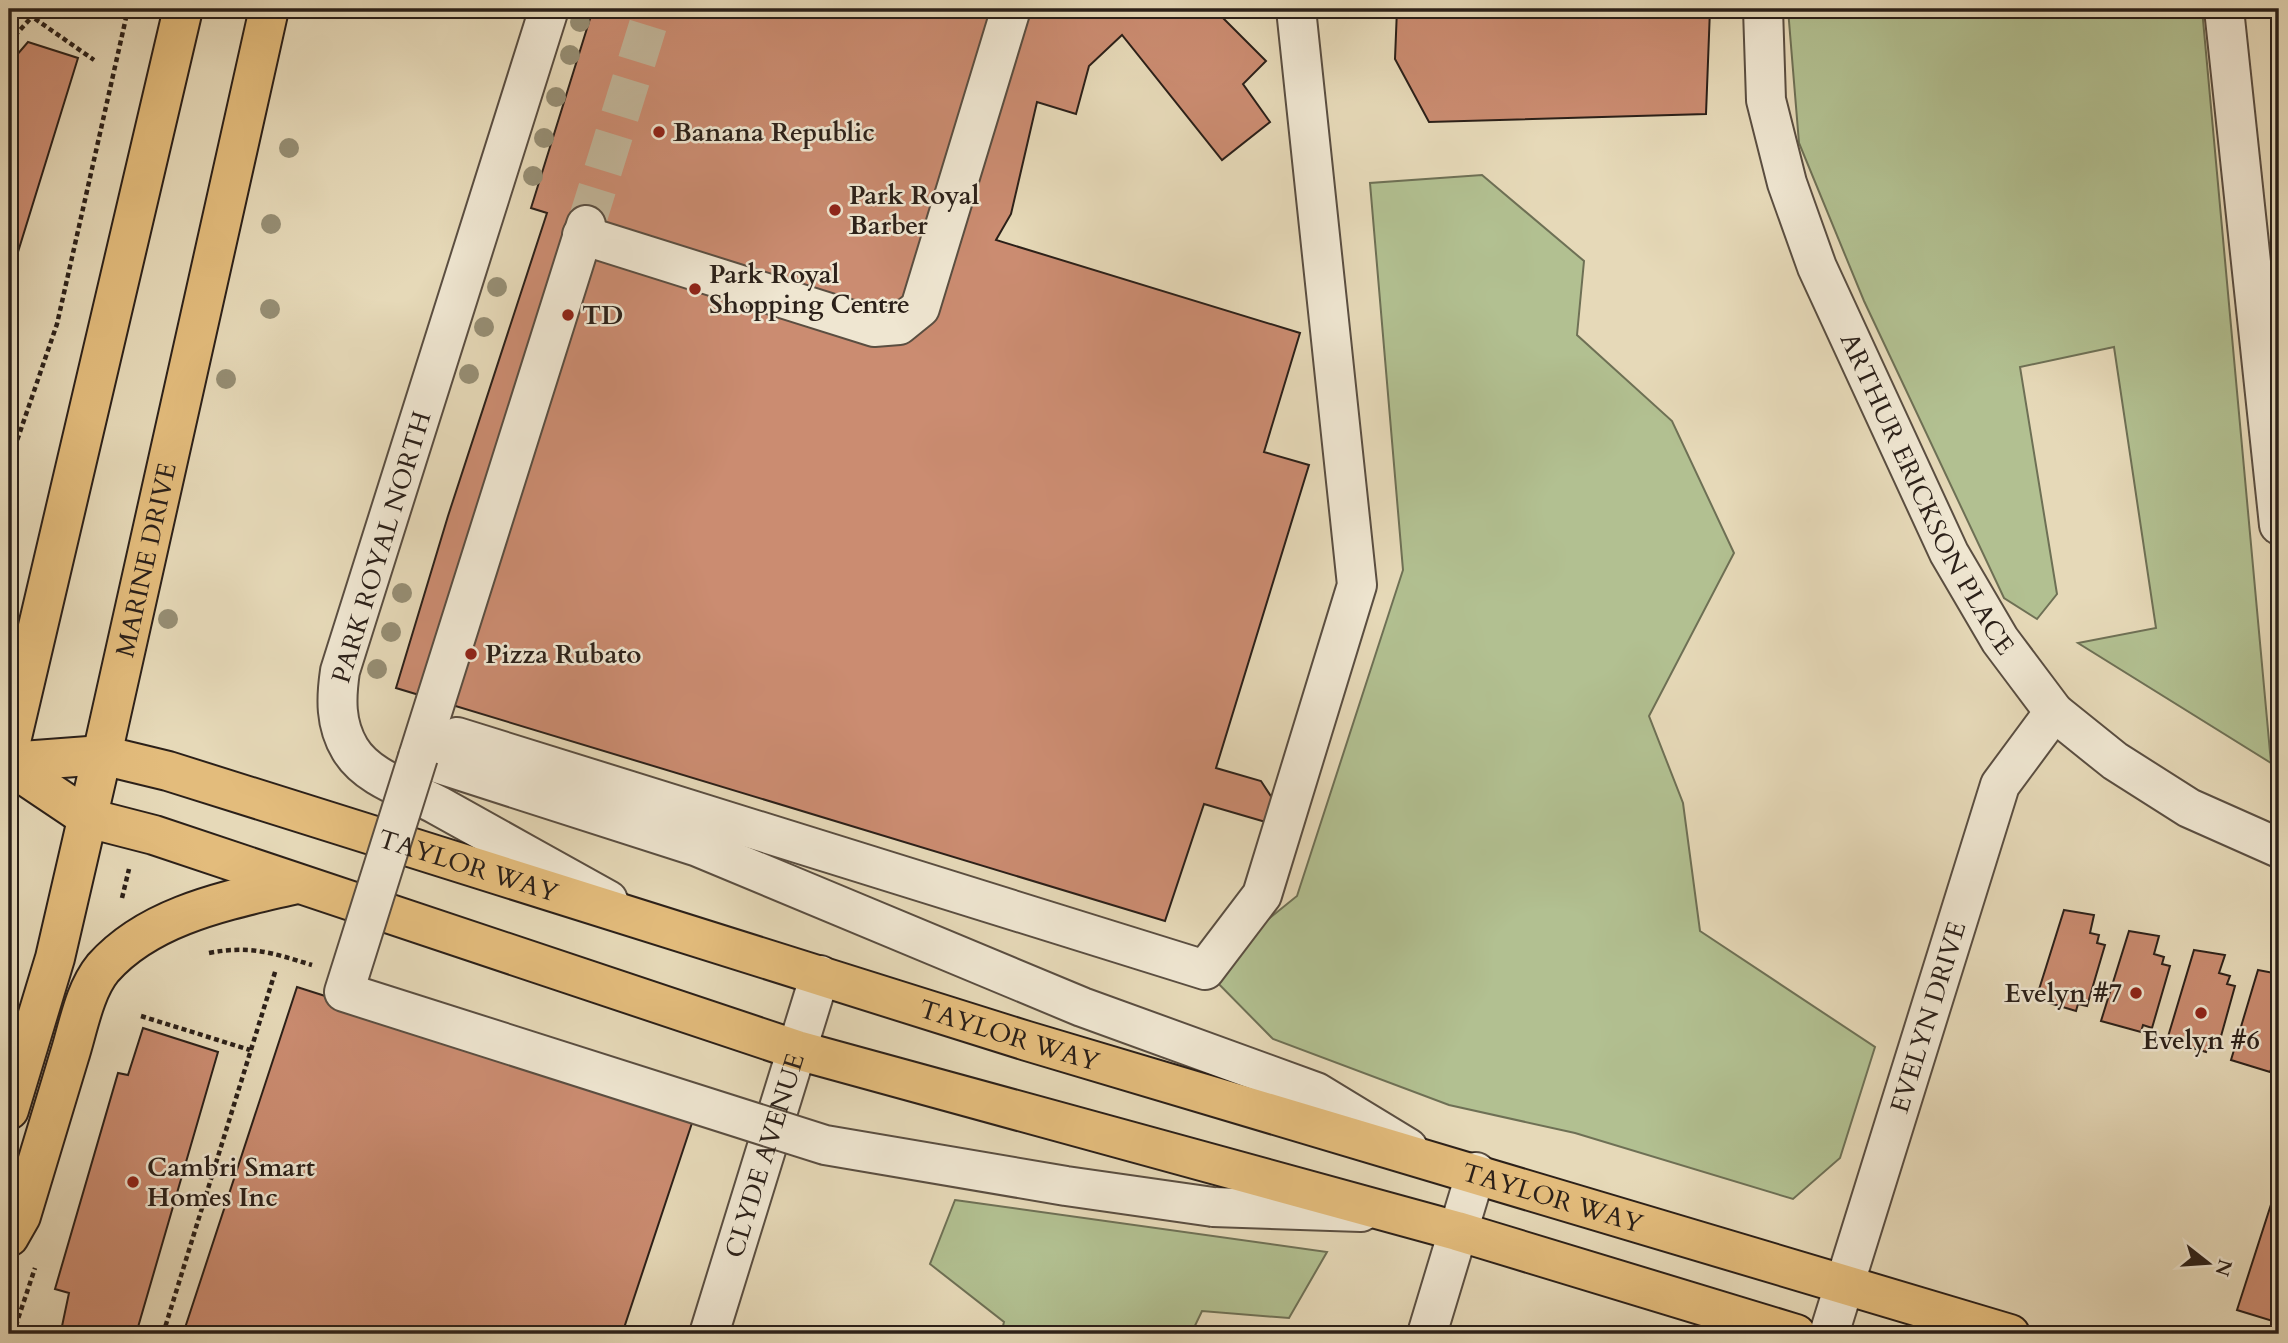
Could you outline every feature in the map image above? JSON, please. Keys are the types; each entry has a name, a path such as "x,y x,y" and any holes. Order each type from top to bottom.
{"main road":[{"path":"9,750 183,9"},
{"name":"MARINE DRIVE","path":"9,1110 55,958 269,9"},
{"name":"TAYLOR WAY","path":"9,763 102,755 167,771 363,831 654,926 1038,1044 1427,1160 1476,1172 2008,1334"},
{"name":"TAYLOR WAY","path":"9,763 88,818 154,835 797,1050 1457,1231 1796,1334"},
{"path":"9,1237 21,1216 86,1002 103,969 138,941 173,920 217,902 296,884"}],"street":[{"name":"PARK ROYAL NORTH","path":"549,9 340,671 336,698 339,725 350,751 378,776 427,800 654,926"},
{"path":"1012,9 920,308 899,325 874,327 584,230 344,992 825,1145 1066,1186 1213,1207 1396,1214"},
{"path":"457,737 1205,970 1262,895 1357,585 1296,9"},
{"name":"ARTHUR ERICKSON PLACE","path":"1763,9 1766,100 1787,183 1817,267 1949,553 2000,640 2054,712 2115,761 2189,808 2279,848"},
{"path":"2224,9 2279,525"},
{"name":"EVELYN DRIVE","path":"1829,1334 2000,785 2054,712"},
{"path":"418,757 698,847 1082,1007 1316,1092 1427,1160"},
{"name":"CLYDE AVENUE","path":"709,1334 820,975"},
{"path":"1427,1334 1476,1172"}],"path":[{"path":"21,9 94,60"},
{"path":"9,42 38,9"},
{"path":"9,464 57,324 128,9"},
{"path":"121,904 131,855"},
{"path":"203,954 238,947 263,950 314,965"},
{"path":"163,1334 276,969"},
{"path":"141,1016 250,1050"}],"green space":[{"path":"1788,9 2202,9 2271,763 2078,643 2156,628 2114,347 2020,367 2057,594 2037,619 2004,598 1864,301 1799,143"},
{"path":"1482,175 1584,261 1577,335 1672,421 1734,553 1649,716 1683,803 1700,931 1875,1047 1840,1158 1793,1199 1575,1133 1449,1105 1273,1039 1205,970 1297,896 1403,570 1370,183"},
{"path":"955,1200 1327,1252 1289,1318 1202,1311 1191,1334 1001,1334 1004,1322 930,1264"}],"building":[{"path":"593,9 1214,9 1266,61 1243,84 1270,122 1222,160 1122,35 1089,66 1076,114 1037,102 1011,214 996,240 1300,333 1264,452 1309,465 1216,768 1261,781 1276,804 1269,823 1204,804 1165,921 396,688 448,516 547,213 531,208"},
{"path":"1397,9 1710,9 1706,114 1429,122 1395,59"},
{"path":"28,42 78,58 9,281 9,64"},
{"path":"2064,910 2094,915 2090,933 2099,935 2097,943 2105,945 2087,1006 2078,1004 2076,1011 2036,999"},
{"name":"Evelyn #7","path":"2129,931 2159,936 2154,954 2164,957 2162,964 2170,966 2152,1028 2143,1025 2141,1032 2101,1021"},
{"name":"Evelyn #6","path":"2194,950 2225,955 2219,973 2230,976 2227,984 2235,986 2218,1047 2209,1044 2206,1052 2167,1040"},
{"path":"2258,970 2279,974 2279,1066 2273,1064 2270,1072 2231,1060"},
{"path":"297,987 695,1114 622,1334 183,1334"},
{"name":"Cambri Smart Homes Inc","path":"143,1028 218,1052 136,1334 49,1334 50,1331 61,1331 69,1293 55,1289 118,1073 128,1075"},
{"path":"2276,1189 2279,1190 2279,1323 2237,1310"}],"tunnel":[{"path":"586,225 653,9"}],"place":[{"name":"Banana Republic","path":"659,132"},
{"name":"Park Royal Barber","path":"835,210"},
{"name":"Park Royal Shopping Centre","path":"695,289"},
{"name":"TD","path":"568,315"},
{"name":"Pizza Rubato","path":"471,654"},
{"name":"Evelyn #7","path":"2136,993"},
{"name":"Evelyn #6","path":"2201,1013"},
{"name":"Cambri Smart Homes Inc","path":"133,1182"}]}
